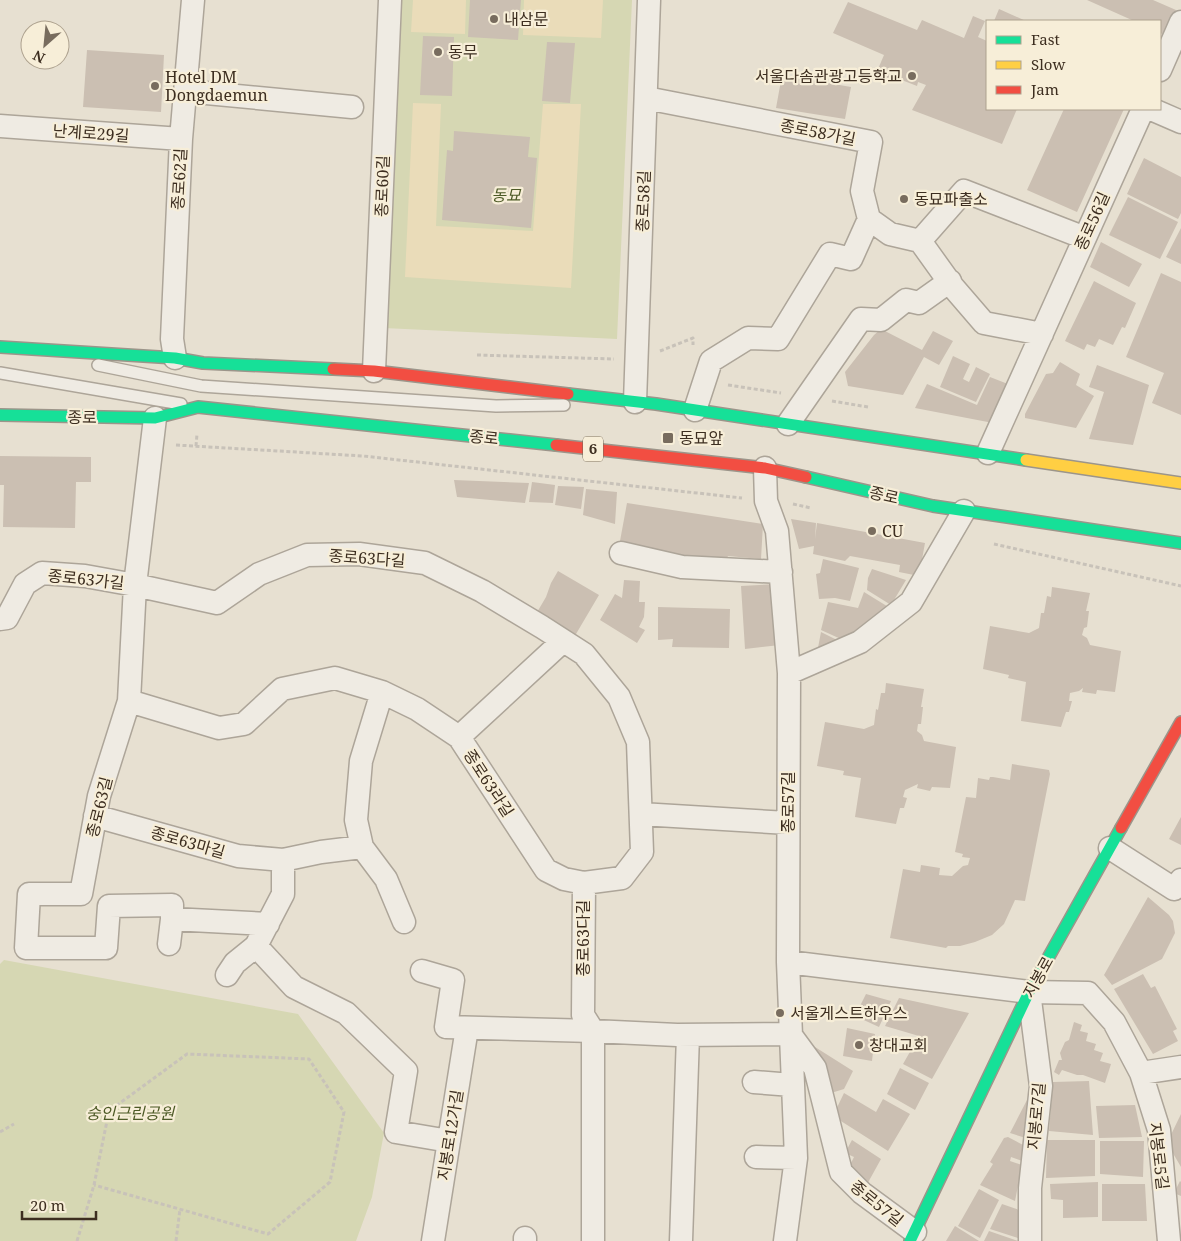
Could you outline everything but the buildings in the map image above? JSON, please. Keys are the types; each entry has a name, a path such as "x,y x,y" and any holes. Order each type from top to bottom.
{"main road":[{"path":"0,347 175,358 203,362 374,371 646,403 1181,483"},
{"name":"종로","path":"0,415 155,418 198,407 765,468 933,506 1181,543"},
{"name":"지봉로","path":"912,1236 1029,992 1181,722"}],"street":[{"name":"종로62길","path":"175,358 172,339 181,139 193,0"},
{"name":"종로60길","path":"374,371 390,0"},
{"name":"종로58길","path":"646,403 646,98 649,0"},
{"path":"1161,68 1181,22"},
{"path":"185,91 352,107"},
{"name":"종로58가길","path":"646,98 870,142 862,191 869,219"},
{"name":"종로56길","path":"988,453 1143,110"},
{"path":"1153,110 1181,122"},
{"name":"난계로29길","path":"0,126 181,139"},
{"path":"920,241 964,191 1085,238"},
{"path":"695,410 711,362 748,338 778,339 830,254 851,259 869,219 890,234 920,241 984,323 1042,334"},
{"path":"788,424 861,319 881,320 906,300 919,302 950,280"},
{"name":"종로63길","path":"155,418 135,585 129,701 99,796 81,894 29,894 26,948 106,948 109,906 172,906 172,919"},
{"name":"종로57길","path":"765,468 766,501 778,530 789,673 788,962 796,1158 785,1241"},
{"path":"789,673 860,642 911,602 964,511"},
{"path":"621,553 682,567 781,572"},
{"name":"종로63다길","path":"135,585 217,603 259,574 307,556 359,554 425,563 482,591 584,654 619,697 638,742 642,852 622,878 584,883 583,1015 593,1031"},
{"name":"종로63가길","path":"0,619 7,618 25,584 42,573 85,576 135,585"},
{"path":"459,737 563,641"},
{"name":"종로63라길","path":"129,701 219,728 244,724 282,689 335,678 382,692 417,709 459,737 546,870 564,879 584,883"},
{"path":"382,692 361,762 356,820 362,847 386,879 404,922"},
{"path":"641,814 788,823"},
{"name":"종로63마길","path":"95,816 238,856 283,860 321,852 362,847"},
{"path":"1110,848 1177,884"},
{"path":"227,975 235,963 256,946 283,894 283,860"},
{"path":"169,944 172,919 268,924"},
{"path":"256,946 294,987 346,1013 406,1071 396,1132 449,1141"},
{"name":"지봉로5길","path":"788,962 1029,992 1088,994 1114,1022 1141,1073 1159,1130 1169,1241"},
{"path":"422,972 453,980 446,1027 688,1035 790,1034"},
{"name":"지봉로7길","path":"1029,992 1041,1086 1030,1188 1030,1241"},
{"name":"지봉로12가길","path":"433,1241 467,1028"},
{"path":"593,1031 593,1241"},
{"name":"종로57길","path":"790,1034 815,1068 841,1172 862,1194 912,1236"},
{"path":"681,1241 688,1035"},
{"path":"1141,1073 1181,1067"},
{"path":"754,1082 792,1085"},
{"path":"756,1157 796,1158"}],"lane":[{"path":"16,348 201,386 496,406 646,403"},
{"path":"0,373 198,407"}],"path":[{"path":"153,443 363,456 766,501 812,508"},
{"path":"990,543 1181,586"},
{"path":"78,1241 94,1185 109,1111 187,1054 309,1059 344,1112 330,1182 268,1234 94,1185"},
{"path":"0,1132 14,1124"},
{"path":"176,1241 180,1209"}],"green space":[{"name":"동묘","path":"398,0 632,0 617,339 384,328"},
{"name":"숭인근린공원","path":"4,960 298,1014 384,1133 372,1197 356,1241 0,1241 0,964"}],"sand":[{"path":"413,0 466,0 465,34 411,32"},
{"path":"524,0 603,0 601,38 523,35"},
{"path":"413,103 441,104 436,226 533,231 543,104 581,104 571,288 405,277"}],"traffic: fast":[{"path":"0,347 175,358 203,363 333,369"},
{"path":"568,394 656,404 1026,460"},
{"path":"0,415 155,418 198,407 556,445"},
{"path":"806,477 933,506 1181,543"},
{"path":"910,1241 1029,992 1121,828"}],"traffic: slow":[{"path":"1026,460 1181,483"}],"traffic: jam":[{"path":"333,369 374,371 568,394"},
{"path":"556,445 765,468 806,477"},
{"path":"1121,828 1181,722"}],"place":[{"name":"내삼문","path":"494,19"},
{"name":"동무","path":"438,52"},
{"name":"서울다솜관광고등학교","path":"912,76"},
{"name":"Hotel DM Dongdaemun","path":"155,86"},
{"name":"동묘파출소","path":"904,199"},
{"name":"동묘앞","path":"668,438"},
{"name":"CU","path":"872,531"},
{"name":"서울게스트하우스","path":"780,1013"},
{"name":"창대교회","path":"859,1045"}]}
